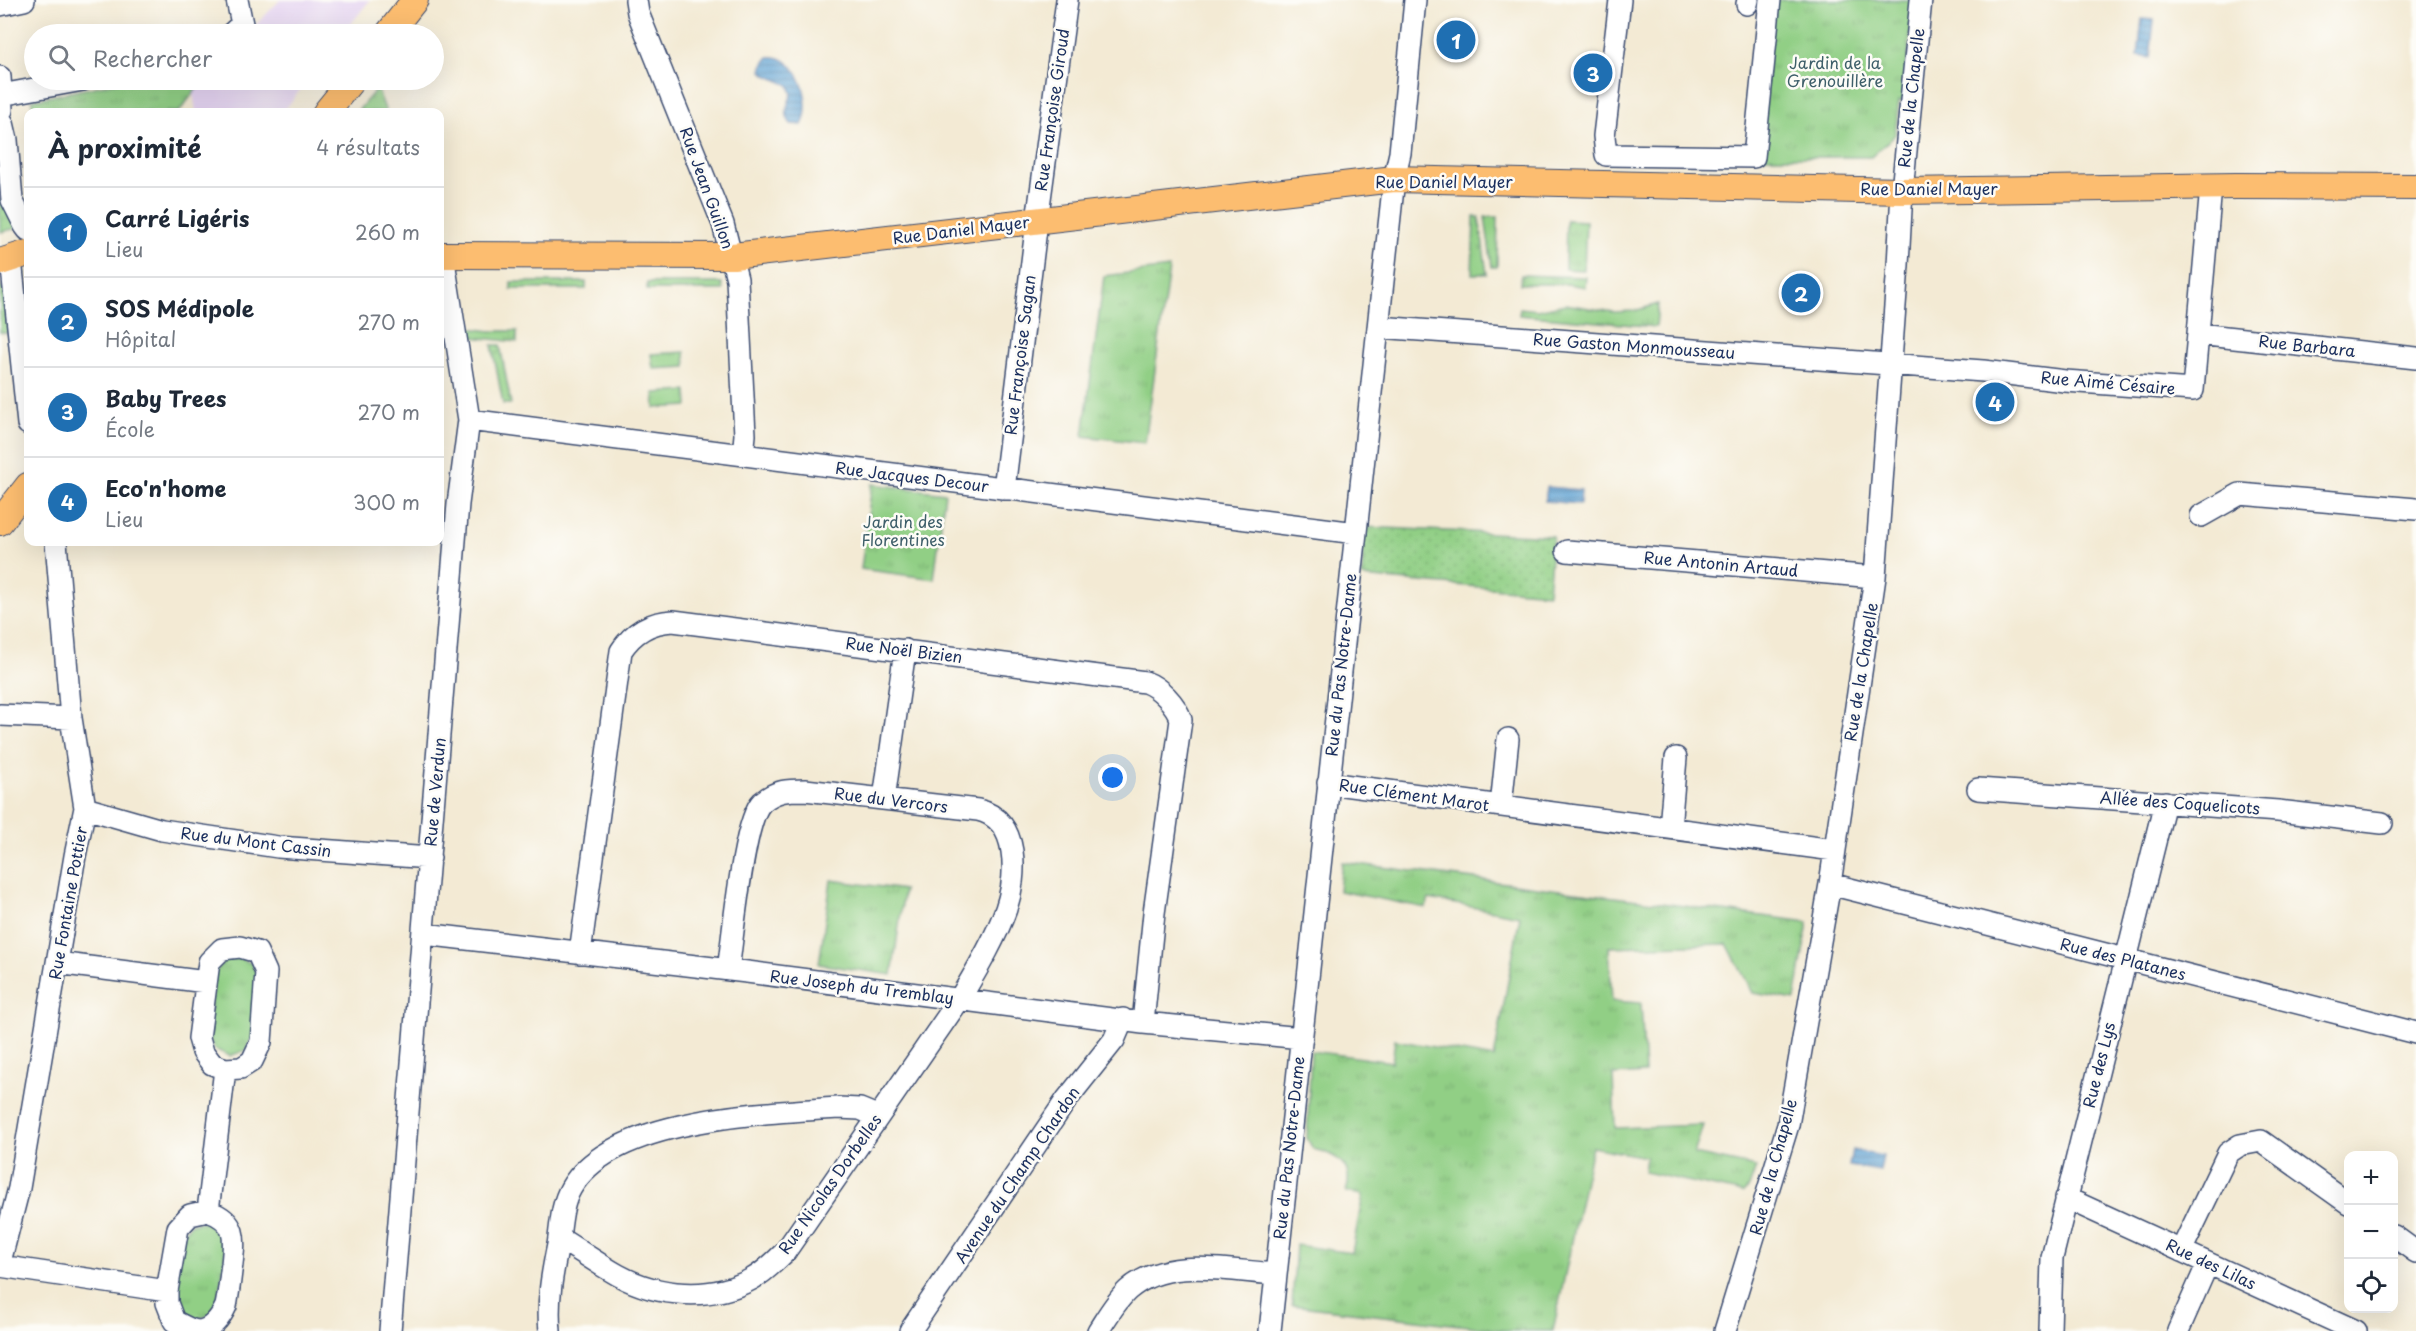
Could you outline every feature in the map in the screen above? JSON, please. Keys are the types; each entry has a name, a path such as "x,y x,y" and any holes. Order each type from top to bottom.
{"main road":[{"path":"377,24 396,0"},
{"path":"396,24 415,0"},
{"path":"311,108 325,90"},
{"path":"329,108 344,90"},
{"name":"Rue Daniel Mayer","path":"444,255 733,256 1394,179 1902,191 2416,187"},
{"path":"0,522 24,491"}],"street":[{"path":"0,5 24,0"},
{"path":"237,0 242,24"},
{"name":"Rue Jean Guillon","path":"636,0 639,13 719,214 733,256 737,279 743,392 745,435 743,455"},
{"name":"Rue Françoise Giroud","path":"1037,221 1067,0"},
{"name":"Rue du Pas Notre-Dame","path":"1270,1331 1415,0"},
{"path":"1620,0 1604,136 1606,155 1754,157 1770,0"},
{"name":"Rue de la Chapelle","path":"1725,1331 1788,1125 1830,884 1875,577 1902,191 1921,0"},
{"path":"24,84 1,86 2,123 7,140 12,200 24,224"},
{"name":"Rue Aimé Césaire","path":"1890,365 2193,390 2211,187"},
{"name":"Rue Françoise Sagan","path":"1004,489 1037,221"},
{"path":"17,258 24,368"},
{"name":"Rue de Verdun","path":"390,1331 424,934 449,504 469,420 444,273"},
{"name":"Rue Gaston Monmousseau","path":"1378,327 1890,365"},
{"name":"Rue Barbara","path":"2198,334 2416,358"},
{"name":"Rue Jacques Decour","path":"469,420 1356,533"},
{"path":"2201,516 2240,494 2416,509"},
{"name":"Rue Fontaine Pottier","path":"0,1264 19,1188 86,808 71,718 56,546"},
{"name":"Rue Antonin Artaud","path":"1567,551 1875,577"},
{"name":"Rue Noël Bizien","path":"580,953 621,651 638,632 652,624 673,621 1145,682 1155,686 1178,712 1180,730 1154,913 1133,1021"},
{"path":"884,799 905,650"},
{"path":"0,716 71,718"},
{"name":"Rue Clément Marot","path":"1501,806 1508,739"},
{"path":"1670,828 1676,758"},
{"name":"Rue Clément Marot","path":"1328,783 1834,850"},
{"name":"Allée des Coquelicots","path":"1978,789 2278,811 2382,823"},
{"name":"Rue du Vercors","path":"728,970 748,829 761,803 780,790 805,790 988,812 997,819 1010,838 1011,877 1005,910 959,1000"},
{"name":"Rue des Lys","path":"2050,1331 2052,1258 2165,802"},
{"name":"Rue du Mont Cassin","path":"86,808 162,830 278,847 429,858"},
{"name":"Rue des Platanes","path":"1830,884 2416,1033"},
{"name":"Rue Joseph du Tremblay","path":"424,934 1133,1021 1302,1038"},
{"path":"240,946 257,952 266,972 261,1042 252,1061 241,1068 225,1069 212,1064 203,1052 200,1038 206,982 209,962 222,949 240,946"},
{"path":"57,963 206,982"},
{"name":"Rue Nicolas Dorbelles","path":"559,1238 619,1276 647,1288 690,1293 711,1292 735,1286 765,1271 784,1252 959,1000"},
{"name":"Avenue du Champ Chardon","path":"910,1331 1067,1099 1114,1040 1133,1021"},
{"path":"208,1211 225,1069"},
{"path":"550,1331 549,1290 564,1204 579,1176 605,1155 629,1143 688,1123 757,1114 838,1108 860,1109 877,1116"},
{"path":"2181,1251 2228,1153 2240,1144 2261,1141 2344,1199"},
{"name":"Rue des Lilas","path":"2066,1198 2356,1331"},
{"path":"208,1211 218,1215 230,1225 235,1238 226,1306 221,1316 210,1327 197,1331 174,1321 167,1303 167,1291 178,1228 190,1215 208,1211"},
{"path":"2398,1239 2416,1252"},
{"path":"2178,1331 2208,1263"},
{"path":"0,1264 167,1291"},
{"path":"1098,1331 1114,1306 1128,1290 1154,1275 1188,1269 1275,1274"}],"shaded area":[{"path":"280,0 370,0 351,24 257,24"},
{"path":"196,90 300,90 286,108 195,108 193,93"}],"green space":[{"name":"Jardin de la Grenouillère","path":"1771,0 1914,0 1903,101 1899,101 1895,135 1871,157 1754,157"},
{"path":"80,90 196,90 182,108 33,108 32,100"},
{"path":"375,90 378,90 384,108 360,108"},
{"path":"0,199 6,201 18,228 0,232"},
{"path":"1474,217 1479,217 1487,274 1472,274"},
{"path":"1485,217 1498,217 1497,267 1492,267"},
{"path":"1566,220 1586,221 1584,270 1565,269"},
{"path":"1169,268 1145,443 1083,436 1104,276"},
{"path":"1521,275 1586,277 1585,287 1567,284 1520,284"},
{"path":"511,282 586,282 586,289 511,289"},
{"path":"647,283 722,283 723,290 647,290"},
{"path":"0,285 5,290 8,333 0,332"},
{"path":"1565,304 1614,312 1634,311 1658,304 1656,327 1519,315 1520,308 1538,310"},
{"path":"469,328 517,331 517,342 471,337"},
{"path":"492,345 500,345 511,404 503,404"},
{"path":"685,352 686,367 653,369 651,354"},
{"path":"687,391 688,406 655,408 654,393"},
{"name":"Jardin des Florentines","path":"872,484 945,493 934,579 861,569"},
{"path":"1364,527 1553,536 1548,593 1362,577"},
{"path":"1342,862 1808,922 1795,1000 1753,993 1727,944 1609,947 1612,1001 1641,1003 1645,1073 1613,1075 1615,1128 1703,1125 1694,1154 1756,1167 1749,1187 1743,1193 1644,1172 1646,1157 1592,1147 1553,1331 1509,1331 1292,1305 1296,1245 1352,1253 1363,1195 1346,1192 1348,1175 1342,1162 1329,1154 1313,1149 1307,1138 1311,1051 1392,1062 1395,1040 1494,1058 1520,916 1429,899 1426,908 1339,891"},
{"path":"831,880 904,890 892,975 819,964"},
{"path":"239,958 251,963 258,976 253,1036 246,1050 230,1056 214,1049 207,1034 215,972 224,961"},
{"path":"206,1221 222,1233 225,1240 225,1256 220,1288 212,1314 196,1320 181,1313 174,1297 182,1235 191,1224"}],"water":[{"path":"2142,19 2154,20 2150,58 2138,56"},
{"path":"769,57 779,58 788,63 801,81 806,104 802,125 791,124 787,117 787,106 792,94 789,85 762,71"},
{"path":"1547,487 1581,490 1580,504 1545,501"},
{"path":"1852,1150 1883,1156 1880,1171 1849,1166"}],"place":[{"name":"Carré Ligéris","path":"1456,40"},
{"name":"Baby Trees","path":"1593,73"},
{"name":"SOS Médipole","path":"1801,293"},
{"name":"Eco'n'home","path":"1995,402"}]}
